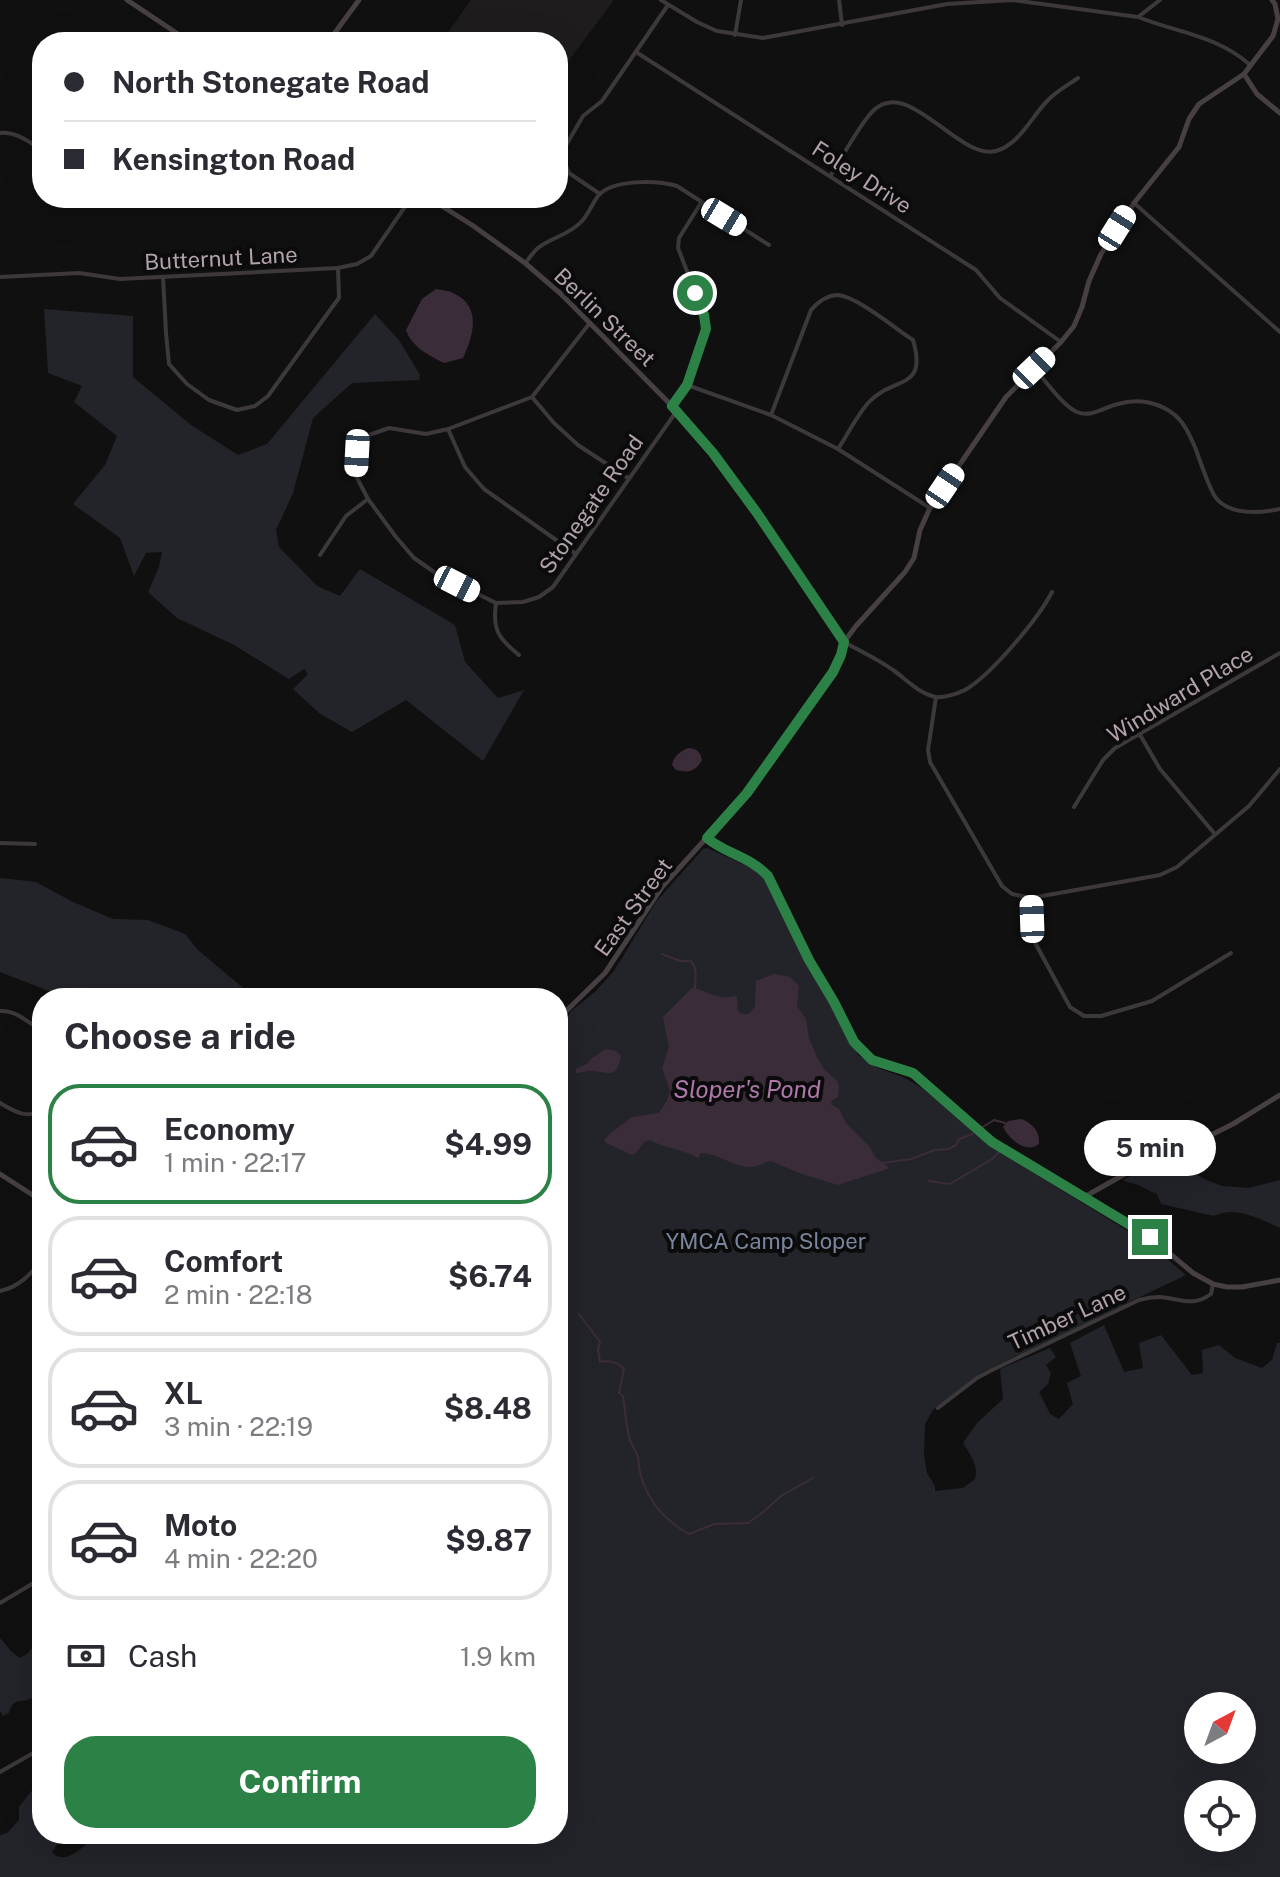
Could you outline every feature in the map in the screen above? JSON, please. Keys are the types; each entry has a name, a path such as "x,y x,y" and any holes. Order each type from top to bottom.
{"main road":[{"path":"335,32 359,0"},
{"path":"1272,0 1278,19 1273,36 1244,74 1257,94 1280,113"},
{"path":"131,1 176,32"},
{"name":"East Street","path":"568,1009 605,973 662,887 747,793 833,672 844,642 905,572 914,558 920,530 930,508 1006,397 1074,326 1101,254 1134,203 1179,147 1189,119 1199,104 1244,74"},
{"name":"Berlin Street","path":"445,208 525,263 561,294 674,408 713,453 757,513 844,642"},
{"path":"707,838 758,865 768,876 854,1042 872,1060 913,1073 992,1142 1150,1237 1193,1273 1213,1284 1242,1287 1280,1280"},
{"path":"1083,1197 1150,1160 1233,1124 1280,1095"},
{"path":"0,1174 32,1195"}],"street":[{"path":"661,0 717,31 763,38 947,4 1012,0 1138,17 1228,49 1250,65"},
{"path":"735,35 741,0"},
{"path":"839,0 842,25"},
{"path":"1138,17 1160,0"},
{"path":"568,142 583,116 602,101 668,5"},
{"name":"Foley Drive","path":"636,52 976,270 1000,298 1061,342"},
{"path":"831,175 872,111 888,101 906,104 976,149 993,152 1009,145 1049,98 1078,78"},
{"path":"0,133 23,137 32,143"},
{"path":"568,171 600,194"},
{"path":"525,263 538,248 582,222 600,194 618,184 665,182 677,186 769,245"},
{"name":"Stonegate Road","path":"496,603 523,602 539,597 553,587 687,385 706,329 704,315 678,248 679,238 701,203"},
{"path":"1134,203 1280,332"},
{"name":"Butternut Lane","path":"0,277 79,273 120,279 338,268 357,264 371,256 404,208"},
{"path":"163,277 169,364 187,384 209,400 237,410 255,406 268,396 339,298 338,268"},
{"path":"771,415 811,310 820,300 836,295 851,298 913,340 917,354 916,369 908,380 879,393 868,403 838,449"},
{"path":"519,655 501,641 494,620 496,603 437,574 414,558 396,537 368,499 356,476 357,453 369,435 389,428 426,434 448,429 532,397 589,324"},
{"path":"1034,368 1070,407 1087,415 1136,401 1157,404 1176,416 1189,434 1216,498 1232,509 1247,513 1280,509"},
{"path":"687,385 771,415 838,449 930,508"},
{"path":"532,397 578,445 628,478"},
{"path":"448,429 465,467 484,489 576,554"},
{"path":"320,555 346,516 368,499"},
{"path":"844,642 892,669 916,689 936,697 950,696 964,691 980,679 1016,642 1052,592"},
{"name":"Windward Place","path":"1074,807 1103,760 1115,748 1280,653"},
{"path":"936,697 928,750 930,762 1002,886 1012,894 1031,898 1160,875 1177,867 1249,806 1280,769"},
{"path":"1139,733 1160,769 1215,834"},
{"path":"0,843 35,844"},
{"path":"1031,898 1033,939 1070,1007 1084,1016 1101,1016 1152,1001 1231,953"},
{"path":"0,1011 15,1013 32,1024"},
{"path":"0,1103 21,1114 32,1114"},
{"path":"0,1291 11,1289 32,1273"},
{"name":"Timber Lane","path":"938,1408 977,1378 1139,1300 1155,1297 1200,1301 1211,1294 1213,1284"},
{"path":"0,1603 32,1584"},
{"path":"0,1772 32,1754"}],"shaded area":[{"path":"471,0 614,0 568,62 568,32 448,32"}],"green space":[{"path":"44,309 133,316 133,377 191,425 238,455 267,444 375,314 399,340 420,375 419,380 352,383 313,418 293,493 276,530 279,547 317,586 340,596 360,569 455,625 465,662 498,698 524,690 483,761 406,700 352,732 319,713 293,689 308,674 304,669 289,679 234,645 177,618 148,592 162,552 146,553 134,576 120,538 73,504 105,465 117,436 74,402 82,386 48,373"},
{"name":"YMCA Camp Sloper","path":"707,848 761,872 858,1055 922,1088 995,1149 1149,1244 1186,1275 985,1371 933,1410 925,1424 924,1456 935,1491 963,1488 975,1479 975,1465 963,1443 977,1423 1003,1399 1000,1369 1050,1348 1056,1357 1046,1365 1051,1373 1048,1384 1039,1392 1050,1414 1059,1419 1073,1404 1067,1383 1081,1376 1070,1343 1104,1325 1124,1372 1143,1368 1139,1343 1161,1335 1192,1375 1203,1373 1202,1350 1219,1345 1235,1358 1262,1368 1272,1360 1277,1343 1280,1343 1280,1877 0,1877 0,1835 7,1833 19,1820 19,1807 32,1790 32,1844 57,1844 52,1852 63,1857 75,1853 86,1844 568,1844 568,1017 614,971 656,902 703,849"},
{"path":"0,878 36,882 113,919 148,920 185,934 198,950 243,988 41,988 0,972"},
{"path":"1163,1158 1184,1165 1202,1178 1222,1186 1249,1188 1280,1180 1280,1228 1239,1213 1214,1216 1161,1204 1157,1194 1123,1180"},
{"path":"0,1638 20,1658 32,1648 32,1698 16,1702 3,1716 0,1711"}],"water":[{"path":"436,289 451,292 464,300 473,323 463,358 444,363 416,346 406,330 422,299"},
{"path":"688,748 698,751 702,760 691,771 676,770 672,765 674,759"},
{"name":"Sloper's Pond","path":"774,974 790,977 799,986 797,1006 806,1019 809,1038 824,1069 839,1087 838,1097 831,1104 839,1109 846,1123 887,1169 838,1185 771,1161 745,1167 707,1154 701,1153 698,1158 650,1140 632,1155 606,1143 604,1140 613,1131 632,1117 659,1113 667,1100 670,1091 662,1068 669,1047 663,1017 692,988 718,996 735,996 738,1011 748,1014 755,1006 756,981"},
{"path":"606,1049 616,1051 621,1056 614,1072 576,1073 576,1069"},
{"path":"1022,1119 1035,1129 1038,1136 1039,1144 1034,1147 1019,1144 1003,1127 1008,1121"}],"waterway":[{"path":"662,954 680,961 691,961 695,971 695,988"},
{"path":"981,1128 994,1120 1005,1123"},
{"path":"883,1163 948,1149 956,1145 959,1139 973,1134"},
{"path":"929,1181 950,1184 999,1152"},
{"path":"579,1314 600,1342 600,1362 613,1362 624,1369 619,1393 623,1396 629,1435 638,1457 640,1474 659,1510 681,1529 689,1534 714,1524 748,1523 781,1496 813,1478"}],"route":[{"path":"695,293 706,329 687,385 672,406 713,453 757,513 844,642 833,672 747,793 707,838 758,865 768,876 854,1042 872,1060 913,1073 992,1142 1150,1237"}]}
